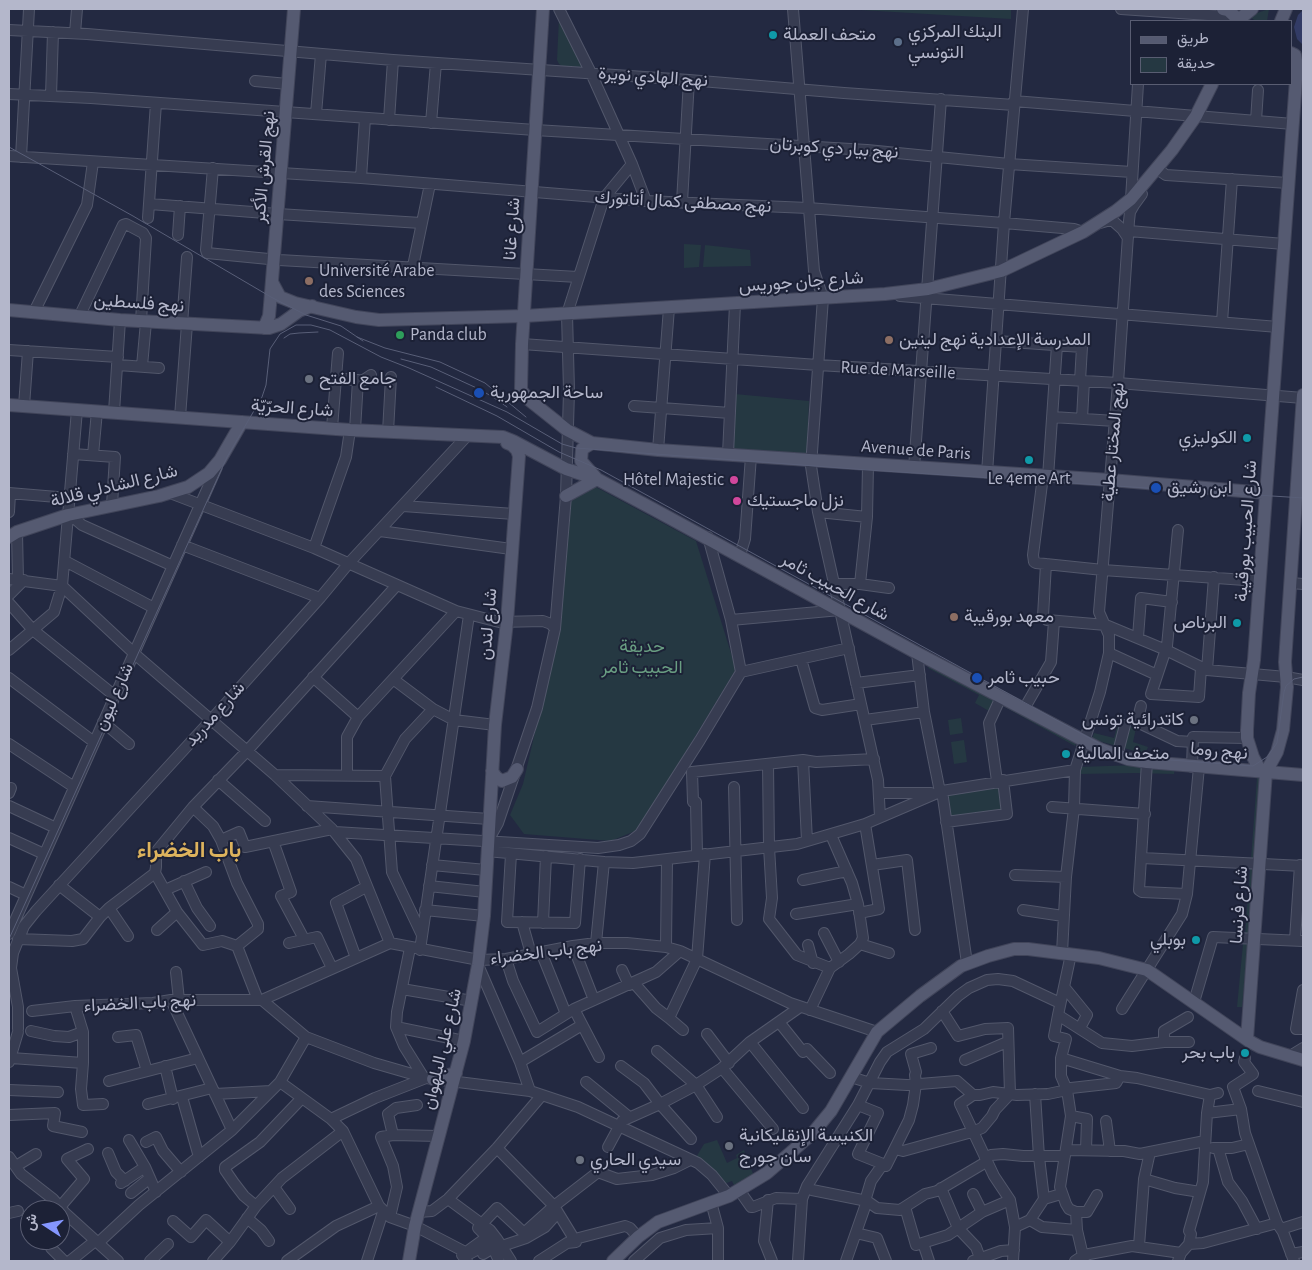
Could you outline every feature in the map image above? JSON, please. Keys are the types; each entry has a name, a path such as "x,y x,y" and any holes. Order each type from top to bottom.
{"main road":[{"name":"نهج القرش الأكبر","path":"265,328 269,316 282,173 294,9"},
{"name":"شارع غانا","path":"543,9 522,344 521,390 523,395 568,430"},
{"path":"1234,17 1252,9"},
{"name":"شارع الحبيب بورقيبة","path":"1266,772 1257,764 1247,738 1293,124 1297,66 1295,55"},
{"name":"شارع جان جوريس","path":"272,282 280,297 294,303 356,317 379,320 524,316 885,294 928,294 1001,271 1099,223 1131,199 1172,150 1196,116 1212,85"},
{"path":"265,328 281,324 299,311 312,306"},
{"name":"نهج فلسطين","path":"9,310 120,320 265,328"},
{"path":"1266,772 1277,752 1283,730 1287,684 1294,679 1284,662 1297,584 1303,397"},
{"name":"شارع الحرّيّة","path":"9,405 352,430 503,437 566,469"},
{"path":"210,420 221,427 226,433 223,455"},
{"name":"شارع الشادلي قلالة","path":"13,534 70,514 170,493 188,487 204,477 223,455 242,422"},
{"name":"Avenue de Paris","path":"568,430 592,443 658,450 1110,480 1266,493"},
{"name":"شارع لندن","path":"480,436 512,445 517,450 519,456 507,622 495,725 492,771 494,821 487,847"},
{"path":"566,496 596,479 581,461 580,455 582,449 592,443"},
{"name":"شارع الحبيب ثامر","path":"566,469 596,479 708,537 918,653 1084,740"},
{"name":"نهج روما","path":"1084,740 1117,756 1148,762 1303,775"},
{"path":"492,771 496,777 502,780 512,777 517,769"},
{"name":"شارع فرنسا","path":"1247,1047 1266,772"},
{"name":"شارع علي البلهوان","path":"409,1261 415,1226 464,1041 472,1001 484,916 487,847"},
{"path":"613,1261 638,1237 658,1222 734,1193 767,1173 812,1134 831,1111 876,1032 920,996 967,963 1014,949 1028,949 1119,962 1147,970 1194,1002 1247,1047 1260,1047 1303,1060"},
{"path":"428,1078 453,1082"},
{"path":"428,1078 453,1082"}],"street":[{"path":"21,158 29,9"},
{"path":"75,33 77,9"},
{"path":"559,9 591,73 632,164 646,201"},
{"path":"793,9 814,271 823,298 811,460 818,512 874,759 880,793 880,817"},
{"path":"987,473 1004,223 1023,9"},
{"path":"1121,9 1234,17"},
{"name":"نهج الهادي نويرة","path":"9,30 75,33 393,60 800,89 1136,110 1293,124"},
{"path":"51,96 53,32"},
{"path":"316,114 321,54"},
{"path":"389,120 393,60"},
{"path":"431,123 436,63"},
{"path":"682,202 689,80"},
{"path":"256,81 288,84"},
{"path":"1131,199 1138,85"},
{"path":"1256,121 1258,90"},
{"name":"نهج بيار دي كوبرتان","path":"9,94 619,136 867,150 1009,164 1132,172"},
{"path":"914,468 941,99"},
{"path":"148,218 156,103"},
{"path":"360,178 365,118"},
{"name":"نهج المختار عطية","path":"1061,1058 1066,1039 1054,1036 1060,1003 1065,988 1066,954 1063,916 1074,808 1075,770 1100,692 1109,653 1109,635 1099,612 1130,212 1160,171 1172,150"},
{"name":"نهج مصطفى كمال أتاتورك","path":"9,156 360,178 646,201 808,208 1074,229 1083,232"},
{"path":"34,312 87,205 93,162"},
{"path":"494,821 517,769 537,708 555,629 566,496 568,346 566,314 604,198 632,164"},
{"path":"213,168 206,252 273,259 578,277"},
{"path":"1160,171 1166,175 1288,182"},
{"path":"1222,322 1232,179"},
{"path":"413,266 430,184"},
{"path":"150,204 422,223"},
{"path":"178,235 180,206"},
{"path":"1099,223 1113,221 1129,234 1284,244"},
{"path":"78,317 123,225 129,225 145,236 142,366"},
{"path":"180,417 187,257"},
{"path":"928,294 999,304 1278,327"},
{"path":"728,454 735,304"},
{"path":"658,450 669,308"},
{"path":"114,412 120,320"},
{"path":"997,341 1082,347 1082,419"},
{"name":"Rue de Marseille","path":"522,344 733,360 1118,383 1303,397"},
{"path":"1058,345 1053,417 1046,476 1033,555 1034,562 1103,570 1259,581"},
{"path":"9,350 118,361 159,368"},
{"path":"24,406 28,351"},
{"path":"332,428 338,353"},
{"path":"336,378 364,380 370,375"},
{"path":"388,432 391,377"},
{"path":"314,548 346,456 352,430 358,380"},
{"path":"634,406 730,413"},
{"path":"9,650 54,612 62,586 70,514 69,498 77,410"},
{"path":"93,455 97,411"},
{"path":"1053,417 1115,421"},
{"name":"شارع مدريد","path":"10,1061 22,1012 11,968 13,936 211,720 349,563 466,436"},
{"path":"73,454 115,457 112,505"},
{"name":"شارع ليون","path":"13,936 26,895 223,455"},
{"path":"740,555 745,538 752,456"},
{"path":"860,584 868,465"},
{"path":"170,493 314,548 456,611 493,621 543,621 551,624 555,629"},
{"path":"9,512 9,494 69,498"},
{"path":"403,506 514,514"},
{"path":"818,512 866,517"},
{"path":"70,514 82,525 173,566"},
{"path":"1178,530 1166,650 1151,694 1199,697 1214,577"},
{"path":"380,531 511,549"},
{"path":"9,595 17,579 13,534"},
{"path":"487,847 520,843 598,848 620,845 631,841 646,826 740,672 731,620 708,537"},
{"path":"182,545 320,598"},
{"path":"65,561 154,608"},
{"path":"1046,564 1043,616 1047,620 1106,625 1166,650 1204,669 1294,679"},
{"path":"17,579 62,586 134,653 275,774 333,830 356,859 390,944"},
{"path":"834,584 860,584 889,588"},
{"path":"13,936 83,939 100,917 154,873 157,850 218,780 247,751 397,585"},
{"path":"1138,638 1141,598 1172,602"},
{"path":"9,603 33,630 115,696"},
{"path":"731,620 840,610"},
{"path":"348,775 348,737 358,717 456,611"},
{"path":"428,1078 404,1046 396,1027 397,1012 402,989 415,949 422,935 469,615"},
{"path":"1024,709 1051,662 1054,620"},
{"path":"740,672 848,648"},
{"path":"918,653 924,712 946,822 967,963"},
{"path":"1109,653 1157,675"},
{"path":"802,659 815,708 822,710 861,704"},
{"path":"856,682 920,675"},
{"path":"313,677 358,717"},
{"path":"9,678 94,742"},
{"path":"393,679 433,709 454,720 495,725"},
{"path":"946,822 1007,814 989,723 1001,697"},
{"path":"1117,756 1124,727 1134,730 1139,723 1137,722 1141,706"},
{"path":"422,935 394,877 386,776 405,739 433,709"},
{"path":"865,720 924,712"},
{"path":"103,722 129,744"},
{"path":"1139,723 1177,741 1193,742"},
{"path":"1122,1008 1182,914 1187,894 1191,860 1195,767 1194,737 1247,738"},
{"path":"9,744 74,787"},
{"path":"669,1018 697,959 701,855 696,802 693,802 692,772 803,760 816,762 874,759"},
{"path":"803,760 808,841"},
{"path":"1148,762 1139,888 1140,891 1187,894"},
{"path":"768,764 769,848 772,898 769,919 796,955 830,968"},
{"path":"880,793 940,792 1075,770"},
{"path":"275,774 386,776"},
{"path":"218,780 265,821"},
{"path":"734,787 737,920"},
{"path":"221,840 239,832 245,847 333,830 435,839 487,847 511,854 633,863 769,848 808,841 865,824 940,792"},
{"path":"9,806 56,828"},
{"path":"307,806 439,815 494,821 505,835 520,843"},
{"path":"1052,807 1145,814"},
{"path":"193,808 213,826 221,840 237,883 258,924 256,930 237,946"},
{"path":"796,914 858,908 879,909 865,824"},
{"path":"608,1147 622,1121 696,1085 725,1066 750,1042 779,1022 805,1008 830,968 860,944 863,934 858,908 847,871 831,835"},
{"path":"9,838 44,854"},
{"path":"272,841 291,892 281,896 304,939"},
{"path":"511,854 507,922 575,923 580,859"},
{"path":"543,923 546,856"},
{"path":"1142,858 1302,866 1299,940 1213,937 1194,1002"},
{"path":"666,947 667,860"},
{"path":"872,865 907,860 915,930"},
{"path":"596,943 604,862"},
{"path":"432,865 486,870"},
{"path":"803,880 847,871"},
{"path":"165,890 206,872"},
{"path":"154,873 177,912 203,945 222,941 237,946 260,1000 306,1037 374,1063 428,1078"},
{"path":"1015,876 1066,877"},
{"path":"184,881 197,908 210,926"},
{"path":"59,885 100,917"},
{"path":"429,886 484,892"},
{"path":"9,887 26,895"},
{"path":"356,958 336,903 366,887"},
{"path":"110,908 128,936"},
{"path":"425,910 484,916"},
{"path":"1023,910 1063,916"},
{"path":"157,930 177,912"},
{"path":"522,922 536,953 570,1012 582,1025 599,1057"},
{"path":"824,933 839,962"},
{"path":"288,943 315,936 318,937 332,968"},
{"name":"نهج باب الخضراء","path":"22,1012 75,1006 153,1003 175,1000 260,1000 390,944 478,962 596,943 627,943 666,947 680,952 805,1008 876,1032"},
{"path":"860,944 889,954"},
{"path":"808,945 813,963"},
{"path":"573,946 594,1000"},
{"path":"506,959 513,981 537,1031 594,1000 656,972 680,952"},
{"path":"478,962 520,1062 530,1091"},
{"path":"9,986 11,968"},
{"path":"622,970 631,984 683,1030"},
{"path":"176,972 175,1000 198,1058 232,1130"},
{"path":"798,1261 802,1199 807,1186 858,1105 887,1052 924,1029 958,996 977,984 998,979 1013,981 1060,1003"},
{"path":"1065,988 1087,1015 1080,1028"},
{"path":"402,989 472,1001"},
{"path":"1303,990 1296,1028 1303,1030"},
{"path":"75,1006 83,1032 81,1089 83,1105 104,1104"},
{"path":"895,1149 903,1151 982,1128 1010,1094 1008,1028 985,1029 958,1036 942,1011"},
{"path":"1058,1015 1102,1043 1132,1046 1164,1042 1189,1042"},
{"path":"1164,1042 1164,1031 1188,1017"},
{"path":"779,1022 803,1052 807,1049 830,1074"},
{"path":"520,1062 582,1025"},
{"path":"396,1027 464,1041"},
{"path":"31,1031 69,1037 83,1032"},
{"path":"707,1034 725,1066 773,1129"},
{"path":"118,1036 136,1035 147,1071"},
{"path":"70,1261 96,1242 232,1130 280,1082 306,1037"},
{"path":"750,1042 803,1108"},
{"path":"966,1060 1007,1042"},
{"path":"1247,1047 1244,1062 1252,1074 1233,1086 1241,1109 1245,1132 1279,1226 1293,1258 1303,1252"},
{"path":"858,1105 878,1114 858,1154 886,1166 909,1120 913,1105 916,1072 911,1054 931,1048"},
{"path":"1290,1056 1303,1048"},
{"path":"657,1052 696,1085 717,1118"},
{"path":"109,1081 198,1058"},
{"path":"1076,1212 1081,1259 1113,1248 1139,1246 1180,1257 1189,1244 1191,1234 1189,1231 1203,1182 1207,1113 1214,1094 1120,1076 1061,1058 1060,1076 1067,1090 1071,1116 1060,1187 1069,1209 1076,1212 1087,1212 1097,1195"},
{"path":"10,1061 83,1063"},
{"path":"166,1066 199,1157"},
{"path":"621,1066 644,1083 660,1104 692,1139"},
{"path":"1013,1261 1015,1227 1010,1200 986,1160 960,1104 972,1095 993,1092 1034,1094 1067,1090 1116,1083 1120,1076"},
{"path":"851,1077 870,1083 916,1084 957,1081 972,1095"},
{"path":"331,1119 376,1098 428,1078"},
{"path":"280,1082 331,1119 343,1131 384,1211 415,1226 468,1258"},
{"path":"453,1082 530,1091 578,1107 698,1164 751,1206 768,1200 782,1198 802,1199"},
{"path":"586,1082 629,1117"},
{"path":"9,1090 58,1092"},
{"path":"148,1104 214,1091 271,1091"},
{"path":"1258,1091 1303,1102"},
{"path":"1015,1227 1030,1220 1044,1199 1034,1094"},
{"path":"419,1212 432,1211 448,1199 497,1148 542,1095"},
{"path":"256,1206 244,1196 225,1168 260,1142 301,1099"},
{"path":"393,1135 388,1114 396,1108 417,1105"},
{"path":"1207,1113 1241,1109"},
{"path":"9,1115 55,1113 53,1126 82,1132"},
{"path":"1071,1116 1087,1120 1086,1150"},
{"path":"1106,1120 1110,1151"},
{"path":"213,1261 230,1242 256,1206 282,1178 343,1131"},
{"path":"367,1261 384,1211 398,1187 393,1166 381,1137 393,1135 439,1136"},
{"path":"146,1142 156,1137 163,1150 180,1172"},
{"path":"129,1140 145,1167 156,1192"},
{"path":"812,1190 866,1201 877,1208 900,1210 924,1194 936,1191 992,1155 1039,1156 1086,1150 1140,1154 1205,1145 1218,1148 1232,1148 1249,1144"},
{"path":"497,1148 554,1206 575,1240"},
{"path":"1218,1148 1228,1182 1242,1201 1257,1229"},
{"path":"66,1200 84,1179 67,1159 88,1149"},
{"path":"1139,1246 1144,1179 1150,1152"},
{"path":"16,1166 36,1154"},
{"path":"108,1154 123,1182 145,1167"},
{"path":"9,1157 21,1174 42,1189 53,1200"},
{"path":"468,1258 487,1237 478,1228 497,1208 524,1233 554,1206 598,1172 617,1179 652,1175 674,1168 690,1160"},
{"path":"846,1261 871,1181 883,1164"},
{"path":"131,1193 150,1178"},
{"path":"1144,1179 1175,1188 1200,1192"},
{"path":"274,1187 290,1209"},
{"path":"941,1188 958,1228 976,1247 977,1260 1001,1251 1014,1250"},
{"path":"973,1194 982,1212"},
{"path":"1044,1199 1062,1194"},
{"path":"448,1199 490,1230 500,1242 511,1261"},
{"path":"768,1200 764,1241 772,1261"},
{"path":"905,1207 916,1245 948,1235 982,1212 1010,1200"},
{"path":"711,1202 718,1228 718,1261"},
{"path":"468,1258 473,1253 500,1242 526,1238 545,1227 554,1216 554,1206"},
{"path":"287,1261 336,1226 384,1211"},
{"path":"247,1218 270,1241"},
{"path":"70,1219 118,1261"},
{"path":"173,1221 191,1237 206,1220 230,1242"},
{"path":"1030,1220 1042,1227 1077,1230"},
{"path":"1189,1244 1203,1243 1257,1229 1303,1222"},
{"path":"533,1261 560,1244 625,1226 630,1228 638,1237"},
{"path":"634,1261 660,1238 686,1230 718,1228"},
{"path":"856,1233 877,1238 886,1261"},
{"path":"539,1261 567,1244 576,1242 575,1240"},
{"path":"923,1243 929,1261"},
{"path":"150,1261 168,1244"},
{"path":"468,1258 493,1248 499,1261"},
{"path":"53,1250 64,1261"}],"green space":[{"path":"844,9 1011,9 1011,19"},
{"path":"1269,9 1267,20 1254,20 1248,16"},
{"path":"559,18 582,65 580,67 562,66 557,60"},
{"path":"684,244 701,245 699,267 684,268"},
{"path":"705,245 750,250 751,266 703,267"},
{"path":"735,394 809,401 807,456 732,451"},
{"name":"حديقة الحبيب ثامر","path":"594,486 696,541 736,669 644,821 635,831 611,841 524,834 510,815 523,784 559,629 571,499"},
{"path":"931,662 996,696 989,711 975,703 979,695 928,668"},
{"path":"1006,702 1077,741 1075,746 1003,706"},
{"path":"961,718 963,733 950,735 948,720"},
{"path":"1118,723 1136,728 1133,742 1148,747 1145,754 1092,739 1094,733 1114,738"},
{"path":"964,740 967,762 954,764 951,742"},
{"path":"1136,765 1175,767 1174,774 1079,774 1079,767"},
{"path":"1257,778 1264,778 1258,860 1251,859"},
{"path":"1001,783 1005,813 948,821 944,791"},
{"path":"1250,869 1257,870 1252,937 1245,936"},
{"path":"1243,944 1248,945 1242,1007 1237,1007"},
{"path":"717,1140 727,1163 737,1158 736,1155 744,1150 755,1179 736,1190 732,1181 721,1185 695,1159 704,1144"}],"water":[{"path":"1303,10 1303,45 1297,39 1294,27 1298,15"}],"tram line":[{"path":"9,147 133,216 271,297 306,315 341,326 363,341"},
{"path":"9,939 227,457 262,397 266,385 270,349 280,334 296,325 311,325 330,330 381,357 507,412 562,444 576,448 868,470 1303,498"},
{"path":"284,338 290,334 318,332"},
{"path":"357,337 385,348 440,362 485,383 526,417"},
{"path":"401,359 431,367 481,390 507,407"},
{"path":"436,387 497,416 559,452 601,470 1111,750 1142,758 1253,766 1267,757 1277,743 1286,686 1294,679 1303,677"}],"place":[{"name":"متحف العملة","path":"773,35"},
{"name":"البنك المركزي التونسي","path":"898,42"},
{"name":"Université Arabe des Sciences","path":"309,281"},
{"name":"Panda club","path":"400,335"},
{"name":"المدرسة الإعدادية نهج لينين","path":"889,340"},
{"name":"جامع الفتح","path":"309,379"},
{"name":"ساحة الجمهورية","path":"479,393"},
{"name":"الكوليزي","path":"1247,438"},
{"name":"Le 4eme Art","path":"1029,460"},
{"name":"Hôtel Majestic","path":"734,480"},
{"name":"ابن رشيق","path":"1156,488"},
{"name":"نزل ماجستيك","path":"737,501"},
{"name":"معهد بورقيبة","path":"954,617"},
{"name":"البرناص","path":"1237,623"},
{"name":"حبيب ثامر","path":"977,678"},
{"name":"كاتدرائية تونس","path":"1194,720"},
{"name":"متحف المالية","path":"1066,754"},
{"name":"بوبلي","path":"1196,940"},
{"name":"باب بحر","path":"1245,1053"},
{"name":"الكنيسة الإنقليكانية سان جورج","path":"729,1146"},
{"name":"سيدي الحاري","path":"580,1160"}],"district":[{"name":"باب الخضراء","path":"189,850"}]}
